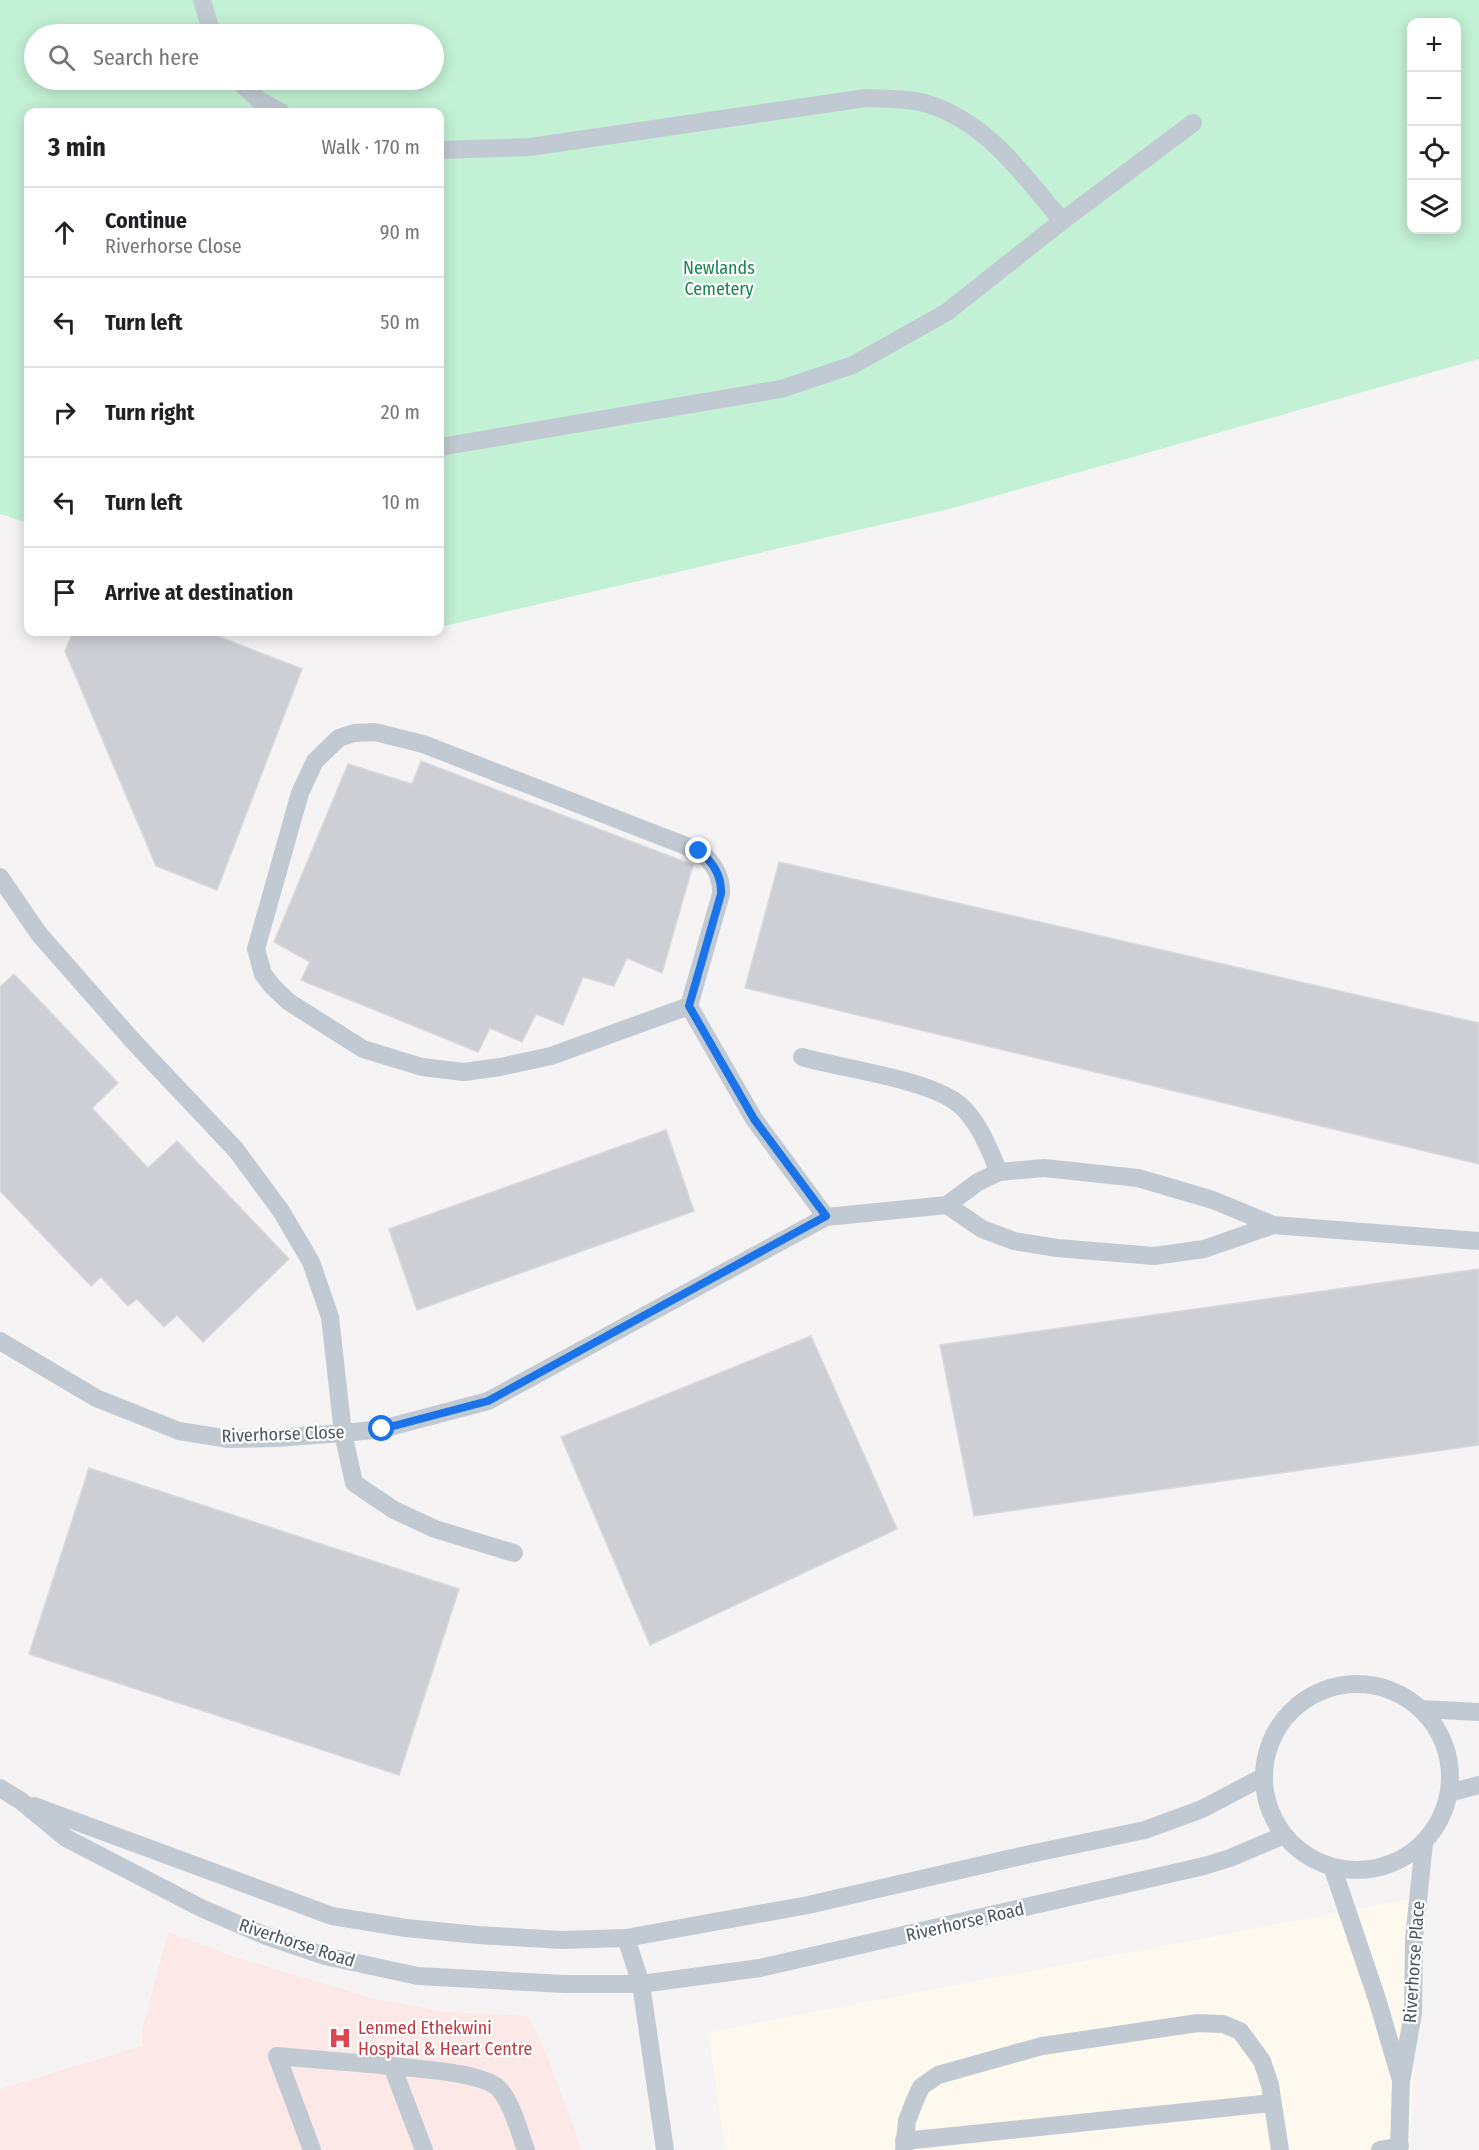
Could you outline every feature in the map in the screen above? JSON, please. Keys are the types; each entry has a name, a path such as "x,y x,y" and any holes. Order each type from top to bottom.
{"lane":[{"path":"202,0 209,24"},
{"path":"248,90 260,101 273,108"},
{"path":"444,150 530,147 866,98 905,100 934,106 991,139 1062,221"},
{"path":"444,446 781,389 853,365 947,312 1062,221 1193,123"},
{"path":"689,1006 551,1056 464,1072 422,1067 363,1049 289,1002 263,974 256,949 300,793 315,761 339,738 354,733 375,732 423,744 699,851 709,859 721,885 721,894 689,1006 754,1119 826,1216 947,1205 978,1182 999,1172 1044,1168 1138,1178 1213,1200 1273,1225 1479,1241"},
{"path":"0,876 39,934 133,1041 236,1150 281,1211 311,1262 330,1317 343,1432 354,1483 394,1510 435,1529 514,1553"},
{"path":"802,1057 914,1084 941,1094 960,1105 981,1131 999,1172"},
{"path":"947,1205 982,1229 1014,1241 1057,1248 1154,1256 1204,1250 1273,1225"},
{"name":"Riverhorse Close","path":"0,1341 96,1398 179,1431 229,1439 276,1438 382,1429 488,1401 826,1216"},
{"path":"1364,1684 1394,1692 1420,1709 1439,1733 1449,1762 1449,1793 1440,1822 1420,1847 1395,1864 1364,1872 1334,1869 1282,1836 1268,1808 1263,1777 1268,1746 1283,1719 1305,1698 1334,1686 1364,1684"},
{"path":"1420,1709 1479,1712"},
{"name":"Riverhorse Road","path":"21,1801 332,1916 406,1928 562,1940 626,1938 808,1905 1145,1830 1202,1809 1263,1777"},
{"path":"1449,1793 1479,1785"},
{"name":"Riverhorse Road","path":"0,1788 21,1801 66,1838 190,1902 266,1936 325,1956 418,1976 565,1984 641,1984 760,1968 1204,1866 1230,1858 1282,1836"},
{"name":"Riverhorse Place","path":"1400,2148 1401,2082 1413,2013 1414,1939 1424,1842"},
{"name":"Riverhorse Place","path":"1334,1869 1363,1954 1401,2082"},
{"path":"626,1938 641,1984 665,2150"},
{"path":"1272,2103 904,2145 907,2121 921,2088 938,2075 1042,2046 1198,2023 1223,2024 1240,2031 1262,2061 1272,2103 1280,2150"},
{"path":"312,2150 277,2055 479,2077 496,2086 506,2099 526,2150"},
{"path":"392,2066 424,2150"},
{"path":"1380,2150 1400,2148"}],"shaded area":[{"path":"1421,1897 1410,2150 725,2150 708,2032"},
{"name":"Lenmed Ethekwini Hospital & Heart Centre","path":"168,1932 235,1957 375,1999 446,2012 528,2016 547,2056 582,2150 0,2150 0,2089 142,2046 142,2031"}],"green space":[{"name":"Newlands Cemetery","path":"0,0 1479,0 1479,359 949,509 444,626 444,108 24,108 24,522 0,514"}],"building":[{"path":"71,636 217,636 302,669 217,890 156,866 65,651"},
{"path":"421,761 693,865 662,973 627,958 614,986 583,977 563,1025 536,1014 522,1042 490,1028 478,1052 301,980 310,962 274,942 348,764 412,784"},
{"path":"779,862 1479,1023 1479,1164 745,988"},
{"path":"14,974 118,1083 92,1108 148,1168 177,1141 289,1259 203,1342 177,1315 164,1327 137,1299 128,1306 101,1277 91,1286 0,1191 0,987"},
{"path":"666,1130 694,1211 417,1310 389,1229"},
{"path":"1479,1269 1479,1445 974,1516 940,1345"},
{"path":"811,1336 897,1529 650,1645 561,1437"},
{"path":"89,1468 459,1589 399,1775 29,1654"}],"place":[{"name":"Lenmed Ethekwini Hospital & Heart Centre","path":"340,2038"}],"route":[{"path":"382,1429 488,1401 826,1216 754,1119 689,1006 721,894 721,885 715,868 699,851"}]}
